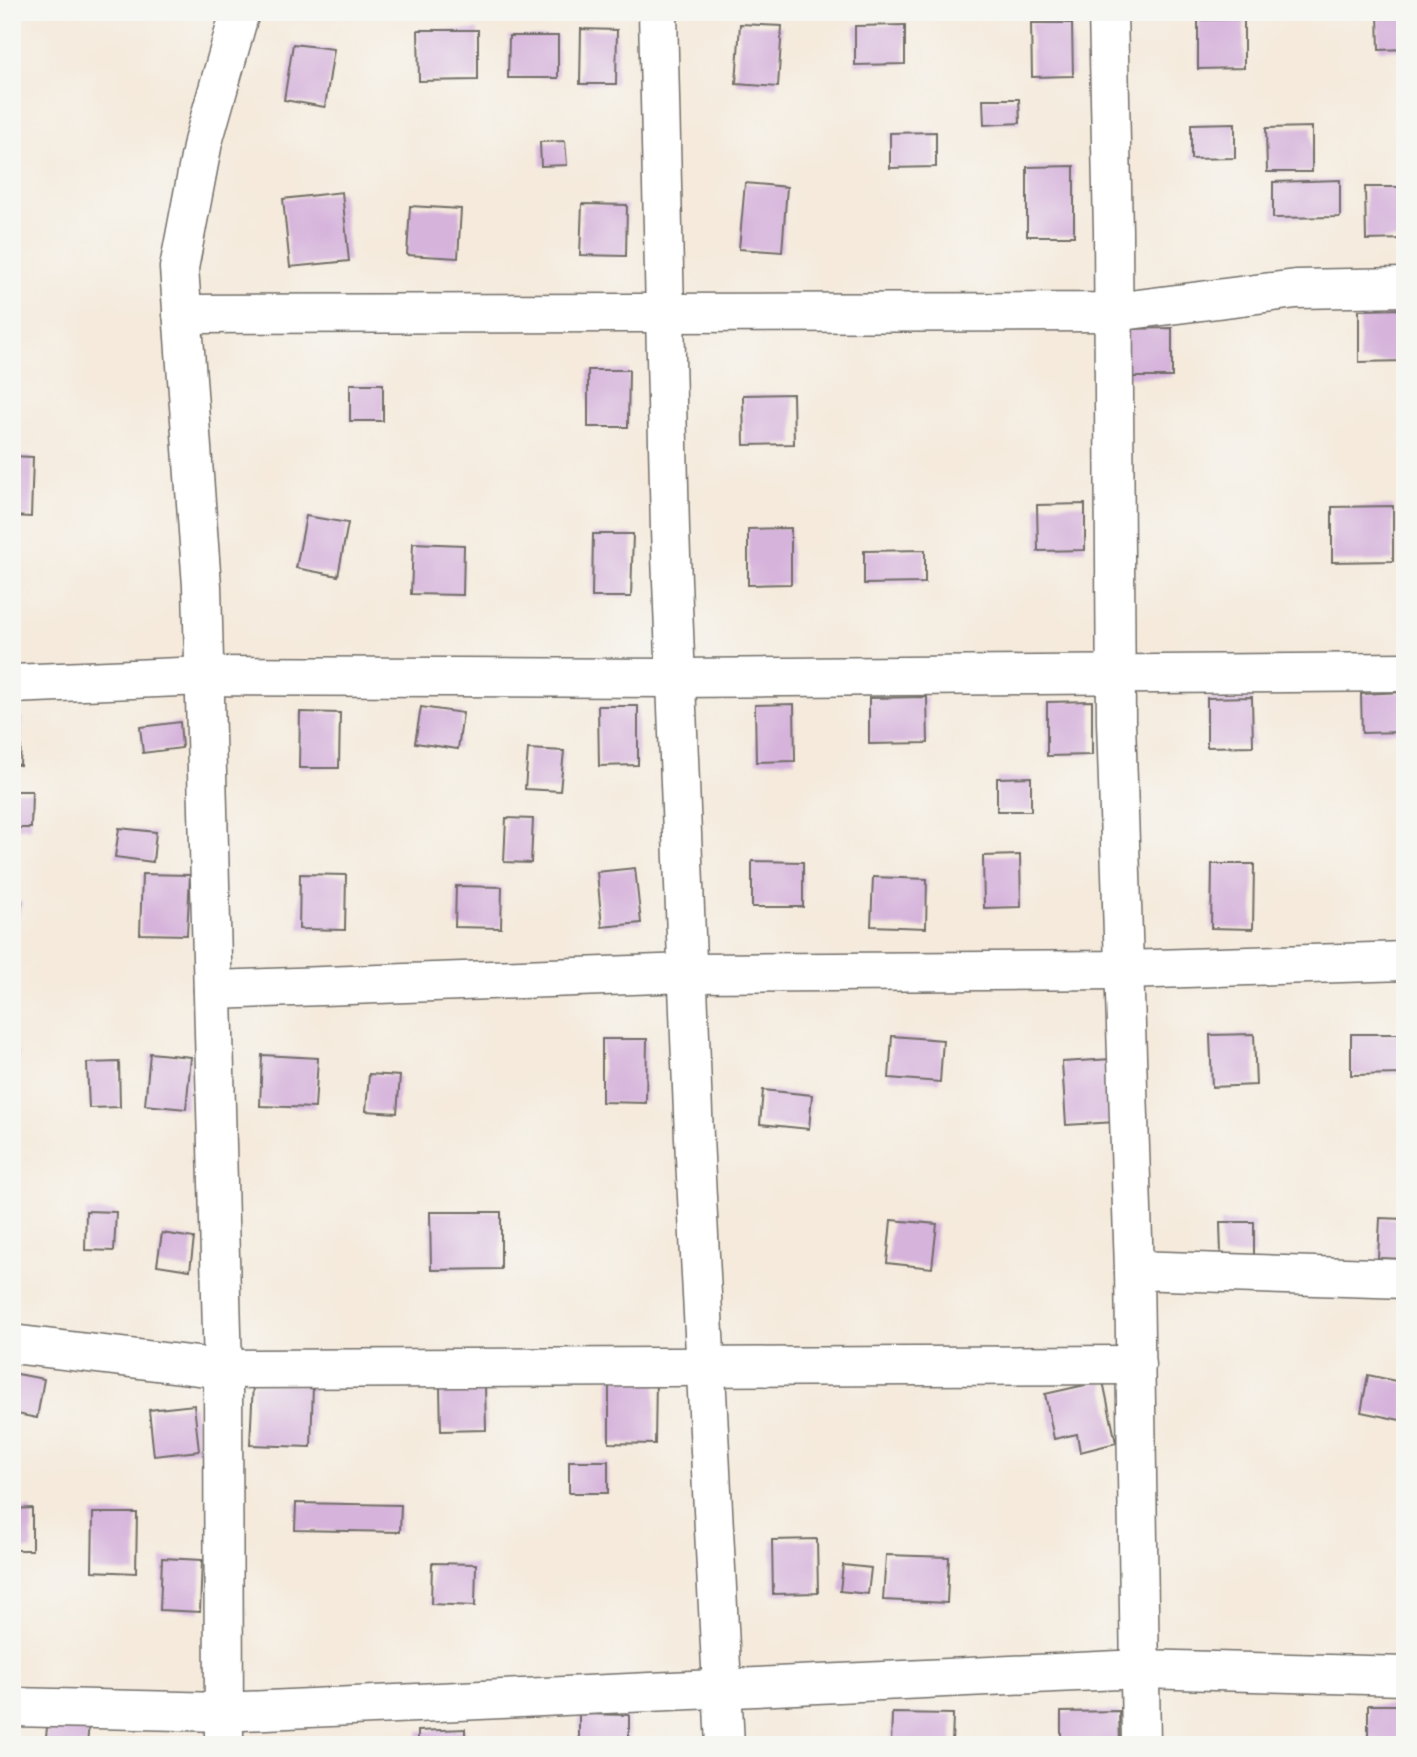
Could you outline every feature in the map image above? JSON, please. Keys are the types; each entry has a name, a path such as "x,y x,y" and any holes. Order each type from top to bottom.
{"street":[{"path":"224,1728 223,1369 202,586 179,268 203,142 240,12"},
{"path":"658,12 664,314 676,678 725,1745"},
{"path":"1108,12 1114,312 1116,674 1134,1270 1141,1745"},
{"path":"182,314 1114,312 1296,289 1405,288"},
{"path":"12,684 204,676 676,678 1405,672"},
{"path":"213,990 688,974 1124,970 1405,961"},
{"path":"1134,1270 1405,1279"},
{"path":"12,1344 223,1369 1136,1365"},
{"path":"12,1707 224,1728 723,1689 1140,1669 1405,1676"}],"building":[{"path":"1378,13 1405,13 1405,49 1379,50"},
{"path":"1244,19 1244,68 1198,69 1198,20"},
{"path":"1031,23 1072,23 1073,76 1032,77"},
{"path":"740,24 782,26 778,87 736,84"},
{"path":"905,25 905,64 855,65 855,26"},
{"path":"581,29 617,30 616,84 580,84"},
{"path":"418,30 478,30 478,80 419,81"},
{"path":"509,36 558,36 558,78 508,78"},
{"path":"293,44 334,49 325,107 284,100"},
{"path":"983,99 1019,99 1020,123 984,125"},
{"path":"1235,123 1235,158 1191,159 1191,124"},
{"path":"1312,127 1312,172 1267,172 1266,128"},
{"path":"936,132 936,167 890,168 890,133"},
{"path":"565,141 567,165 541,166 540,142"},
{"path":"1074,166 1074,236 1027,236 1027,167"},
{"path":"1340,180 1340,217 1273,218 1273,182"},
{"path":"745,183 787,187 782,252 739,249"},
{"path":"1365,187 1405,187 1405,239 1366,240"},
{"path":"342,192 349,261 290,267 283,199"},
{"path":"582,204 627,205 626,256 580,255"},
{"path":"410,206 461,209 458,258 407,255"},
{"path":"1405,309 1405,361 1359,362 1359,310"},
{"path":"1172,328 1172,377 1127,377 1126,329"},
{"path":"588,370 629,370 628,427 588,427"},
{"path":"350,384 383,384 383,421 350,421"},
{"path":"793,394 794,444 744,445 743,395"},
{"path":"12,456 33,457 31,517 12,516"},
{"path":"1085,504 1085,550 1038,551 1037,505"},
{"path":"1393,506 1393,561 1332,562 1332,507"},
{"path":"306,516 348,523 338,576 296,568"},
{"path":"791,528 791,584 748,585 748,529"},
{"path":"593,534 633,534 631,597 592,597"},
{"path":"413,543 464,545 463,595 411,594"},
{"path":"925,550 925,583 864,584 864,551"},
{"path":"1403,692 1404,732 1362,733 1361,694"},
{"path":"927,697 928,743 869,744 869,698"},
{"path":"1252,697 1253,746 1207,747 1207,698"},
{"path":"1092,701 1092,755 1047,756 1047,702"},
{"path":"794,704 795,761 756,762 755,705"},
{"path":"598,706 638,706 638,765 599,766"},
{"path":"421,707 463,713 458,749 415,743"},
{"path":"300,712 340,713 339,768 299,768"},
{"path":"12,716 22,717 20,765 12,764"},
{"path":"180,722 182,748 143,753 140,727"},
{"path":"528,749 564,751 560,791 525,789"},
{"path":"1031,777 1031,811 997,811 997,778"},
{"path":"12,791 32,791 31,828 12,828"},
{"path":"506,818 533,819 531,863 504,862"},
{"path":"119,828 156,832 153,862 115,857"},
{"path":"1020,855 1021,907 984,908 983,856"},
{"path":"752,861 803,862 803,907 752,907"},
{"path":"1212,864 1254,864 1253,929 1211,928"},
{"path":"635,868 641,923 602,927 597,872"},
{"path":"142,874 190,875 187,935 140,934"},
{"path":"300,874 346,875 345,930 299,929"},
{"path":"873,877 927,879 926,928 871,926"},
{"path":"456,886 502,887 501,928 455,927"},
{"path":"12,900 22,902 13,937 12,937"},
{"path":"1254,1034 1256,1085 1212,1087 1210,1035"},
{"path":"1351,1034 1403,1034 1404,1074 1351,1075"},
{"path":"892,1036 943,1040 940,1082 889,1078"},
{"path":"602,1039 647,1039 646,1103 602,1102"},
{"path":"12,1050 18,1051 16,1099 12,1099"},
{"path":"150,1053 191,1057 186,1109 145,1105"},
{"path":"262,1055 318,1058 315,1108 260,1106"},
{"path":"1112,1059 1116,1122 1066,1125 1062,1062"},
{"path":"119,1062 120,1107 89,1108 87,1063"},
{"path":"369,1074 400,1076 397,1113 366,1111"},
{"path":"763,1090 812,1095 809,1129 760,1124"},
{"path":"86,1211 116,1212 114,1251 85,1250"},
{"path":"430,1212 501,1212 501,1269 431,1270"},
{"path":"1380,1218 1405,1219 1405,1259 1378,1258"},
{"path":"891,1220 937,1224 932,1268 887,1263"},
{"path":"1220,1222 1254,1222 1254,1255 1221,1255"},
{"path":"162,1233 194,1238 190,1270 157,1265"},
{"path":"12,1373 44,1379 37,1418 12,1413"},
{"path":"1368,1375 1405,1383 1405,1421 1361,1412"},
{"path":"609,1378 656,1378 655,1444 609,1443"},
{"path":"1103,1381 1116,1443 1080,1452 1077,1434 1054,1439 1045,1394"},
{"path":"253,1383 313,1385 311,1447 250,1445"},
{"path":"485,1385 486,1430 441,1431 440,1386"},
{"path":"194,1405 199,1451 154,1456 149,1410"},
{"path":"569,1461 608,1461 608,1493 569,1493"},
{"path":"296,1503 401,1505 400,1532 295,1530"},
{"path":"32,1508 32,1550 12,1550 12,1509"},
{"path":"93,1513 137,1513 136,1573 92,1571"},
{"path":"817,1539 818,1593 773,1594 772,1540"},
{"path":"886,1555 949,1557 947,1603 883,1600"},
{"path":"162,1558 202,1560 200,1612 160,1610"},
{"path":"432,1563 476,1564 475,1606 431,1604"},
{"path":"843,1565 871,1568 868,1594 840,1591"},
{"path":"1368,1705 1405,1705 1405,1745 1368,1745"},
{"path":"1119,1711 1120,1745 1061,1745 1061,1712"},
{"path":"892,1713 953,1714 952,1745 891,1745"},
{"path":"579,1714 629,1715 629,1745 579,1745"},
{"path":"48,1719 89,1723 87,1745 45,1745"},
{"path":"465,1729 465,1745 418,1745 418,1731"}]}
